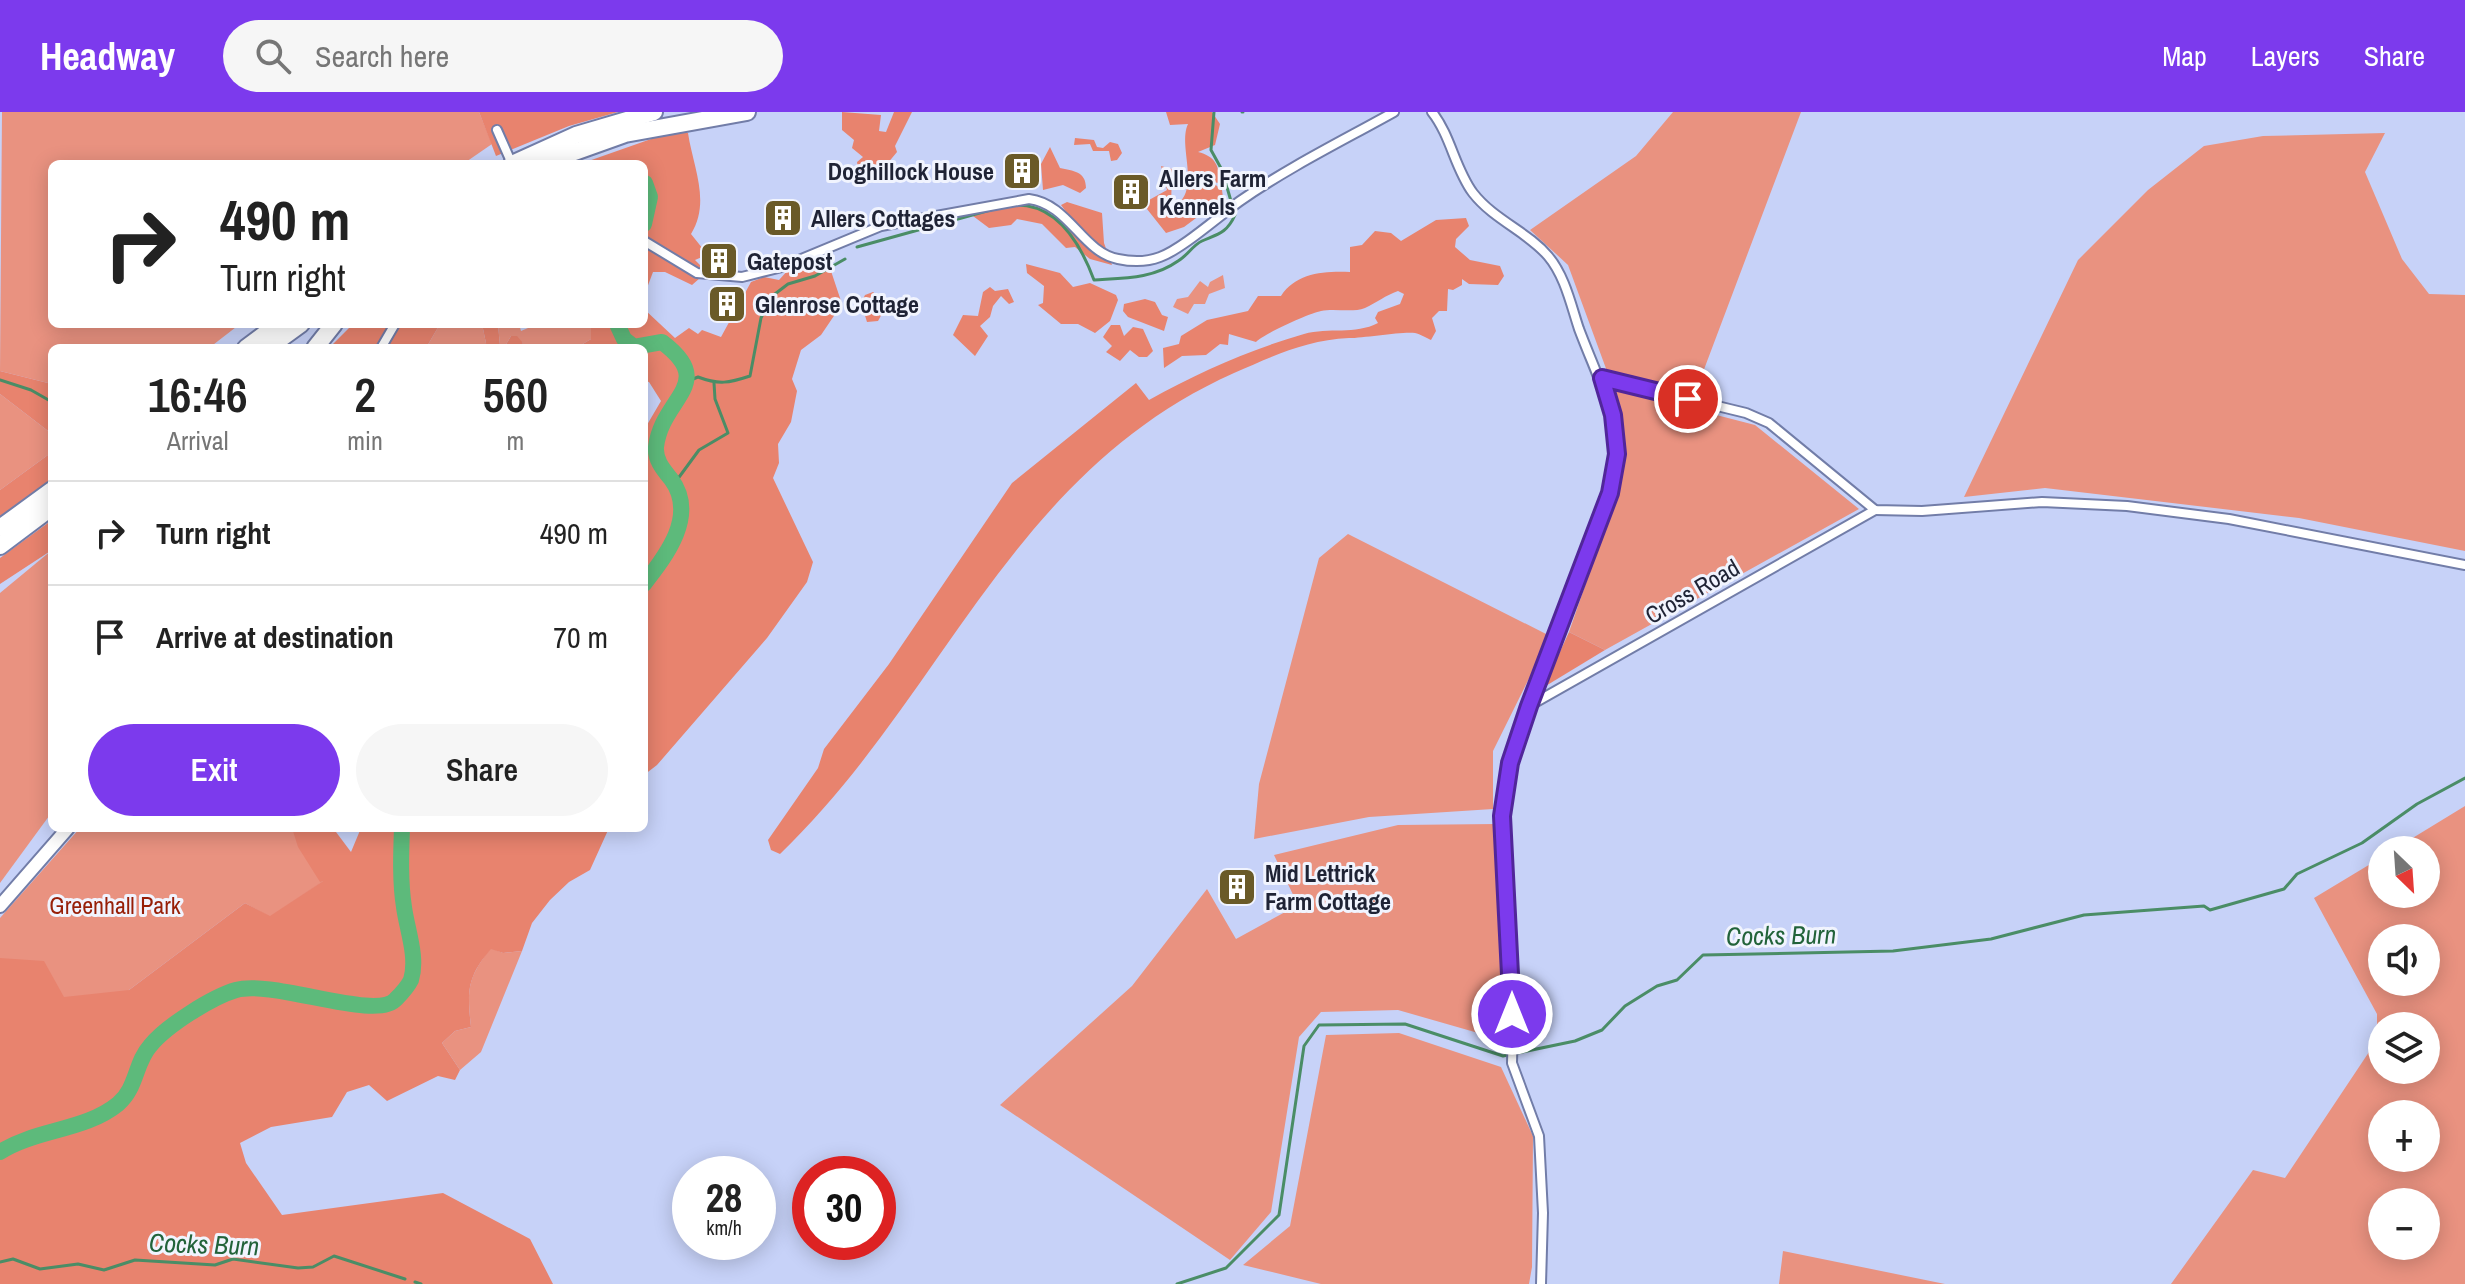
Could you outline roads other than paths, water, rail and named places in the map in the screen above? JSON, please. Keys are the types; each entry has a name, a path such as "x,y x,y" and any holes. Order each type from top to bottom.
{"highway":[{"path":"521,160 576,135 654,112"},
{"path":"552,160 625,134 747,112"},
{"path":"251,344 273,328"},
{"path":"274,344 296,328"},
{"path":"318,344 331,328"},
{"path":"0,528 48,493"},
{"path":"0,546 48,510"}],"main road":[{"path":"0,906 63,832"}],"street":[{"path":"648,243 697,273 721,278 768,271 852,237 908,219 1017,200 1040,201 1051,207 1079,229 1097,252 1126,261 1162,257 1241,201 1326,148 1394,112"},
{"path":"1432,112 1444,128 1475,195 1493,215 1545,253 1558,269 1602,378 1613,415 1617,454 1610,493 1510,763 1502,816 1514,988 1512,1063 1539,1136 1543,1213 1541,1284"},
{"path":"497,130 510,160"},
{"path":"1602,378 1746,413 1769,423 1875,510 1922,511 2042,502 2113,505 2229,519 2465,565"},
{"name":"Cross Road","path":"1529,706 1875,510"}],"waterway":[{"path":"1017,205 1044,212 1066,229 1094,280 1138,276 1168,267 1199,243 1225,229 1235,215 1222,170 1211,150 1214,112"},
{"path":"648,191 648,206"},
{"path":"857,247 994,209"},
{"path":"688,381 698,377 724,382 750,376 761,318 771,297 788,284 815,276 845,259"},
{"path":"619,328 630,344"},
{"path":"648,344 662,342 686,369 682,392 667,415 656,447 660,464 678,493 680,521 669,548 648,579"},
{"path":"0,380 31,390 48,400"},
{"path":"674,484 699,450 728,433 715,399 714,383"},
{"name":"Cocks Burn","path":"1177,1284 1226,1268 1279,1215 1304,1046 1319,1025 1405,1024 1503,1056 1575,1041 1602,1030 1625,1006 1657,986 1677,980 1703,955 1893,951 1991,939 2084,915 2204,906 2210,910 2284,889 2297,874 2362,843 2417,804 2465,778"},
{"path":"0,1152 14,1144 105,1113 129,1091 145,1053 157,1038 190,1013 236,990 274,990 368,1006 385,1005 396,999 411,980 413,971 402,888 402,832"},
{"name":"Cocks Burn","path":"0,1262 13,1259 40,1269 78,1264 104,1270 135,1260 215,1265 233,1259 298,1268 313,1267 334,1256 405,1279"},
{"name":"Cocks Burn","path":"415,1282 421,1284"}],"place":[{"name":"Doghillock House","path":"1022,171"},
{"name":"Allers Farm Kennels","path":"1131,192"},
{"name":"Allers Cottages","path":"783,218"},
{"name":"Gatepost","path":"719,261"},
{"name":"Glenrose Cottage","path":"727,304"},
{"name":"Mid Lettrick Farm Cottage","path":"1237,887"}],"park label":[{"name":"Greenhall Park","path":"115,905"}]}
